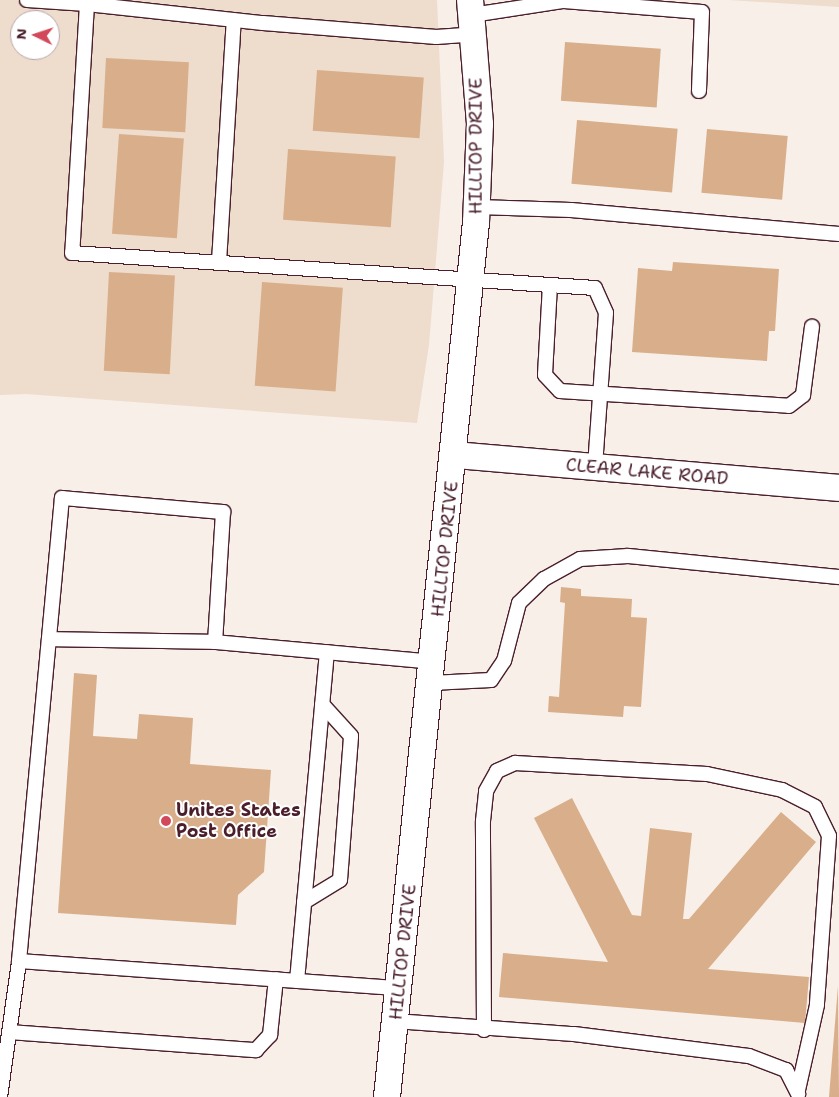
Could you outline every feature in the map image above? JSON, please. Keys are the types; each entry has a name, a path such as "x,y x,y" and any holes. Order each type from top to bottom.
{"street":[{"name":"HILLTOP DRIVE","path":"387,1097 455,456 477,207 480,124 473,16"},
{"name":"CLEAR LAKE ROAD","path":"455,456 839,488"}],"lane":[{"path":"26,0 436,37 473,16 564,1 702,12 699,91"},
{"path":"87,4 72,253 471,278 595,288 606,313 595,467"},
{"path":"219,262 234,20"},
{"path":"477,207 571,210 839,234"},
{"path":"550,285 545,375 560,391 789,406 803,395 812,327"},
{"path":"0,1097 19,961 62,498 222,512 215,642"},
{"path":"49,638 215,642 326,652 432,673 491,680 504,661 519,603 544,579 580,559 628,556 839,577"},
{"path":"297,981 326,652"},
{"path":"304,902 340,880 351,736 322,704"},
{"path":"484,1030 483,821 486,791 497,771 515,763 707,774 782,790 815,807 829,836 817,1005 798,1093"},
{"path":"19,961 399,988"},
{"path":"9,1032 256,1050 265,1045 270,1036 276,980"},
{"path":"395,1021 484,1030 574,1034 749,1056 786,1070 798,1093"}],"shaded area":[{"path":"0,0 437,0 444,162 429,345 417,423 26,394 0,395"},
{"path":"729,0 839,0 839,7"}],"building":[{"path":"565,42 661,49 657,108 561,101"},
{"path":"106,58 189,62 185,132 102,128"},
{"path":"317,70 424,77 419,138 313,131"},
{"path":"577,120 678,129 672,193 571,184"},
{"path":"707,129 788,136 782,200 701,193"},
{"path":"119,134 184,139 177,238 112,234"},
{"path":"288,149 396,157 391,227 283,220"},
{"path":"673,262 779,269 775,331 769,331 767,361 632,352 638,268 672,271"},
{"path":"109,272 175,275 170,374 104,371"},
{"path":"262,282 343,288 336,391 255,386"},
{"path":"561,587 581,589 581,596 632,599 631,617 647,618 641,707 624,706 623,717 548,712 549,696 559,697 565,603 560,602"},
{"name":"Unites States Post Office","path":"74,673 97,675 93,736 137,739 139,714 193,718 190,764 271,770 264,872 238,895 236,925 58,913"},
{"path":"572,798 632,915 641,916 650,828 692,833 683,919 689,919 781,812 816,842 708,969 809,977 805,1023 499,997 503,953 608,962 534,818"},
{"path":"838,986 839,1097 829,1097"}],"place":[{"name":"Unites States Post Office","path":"166,821"}]}
